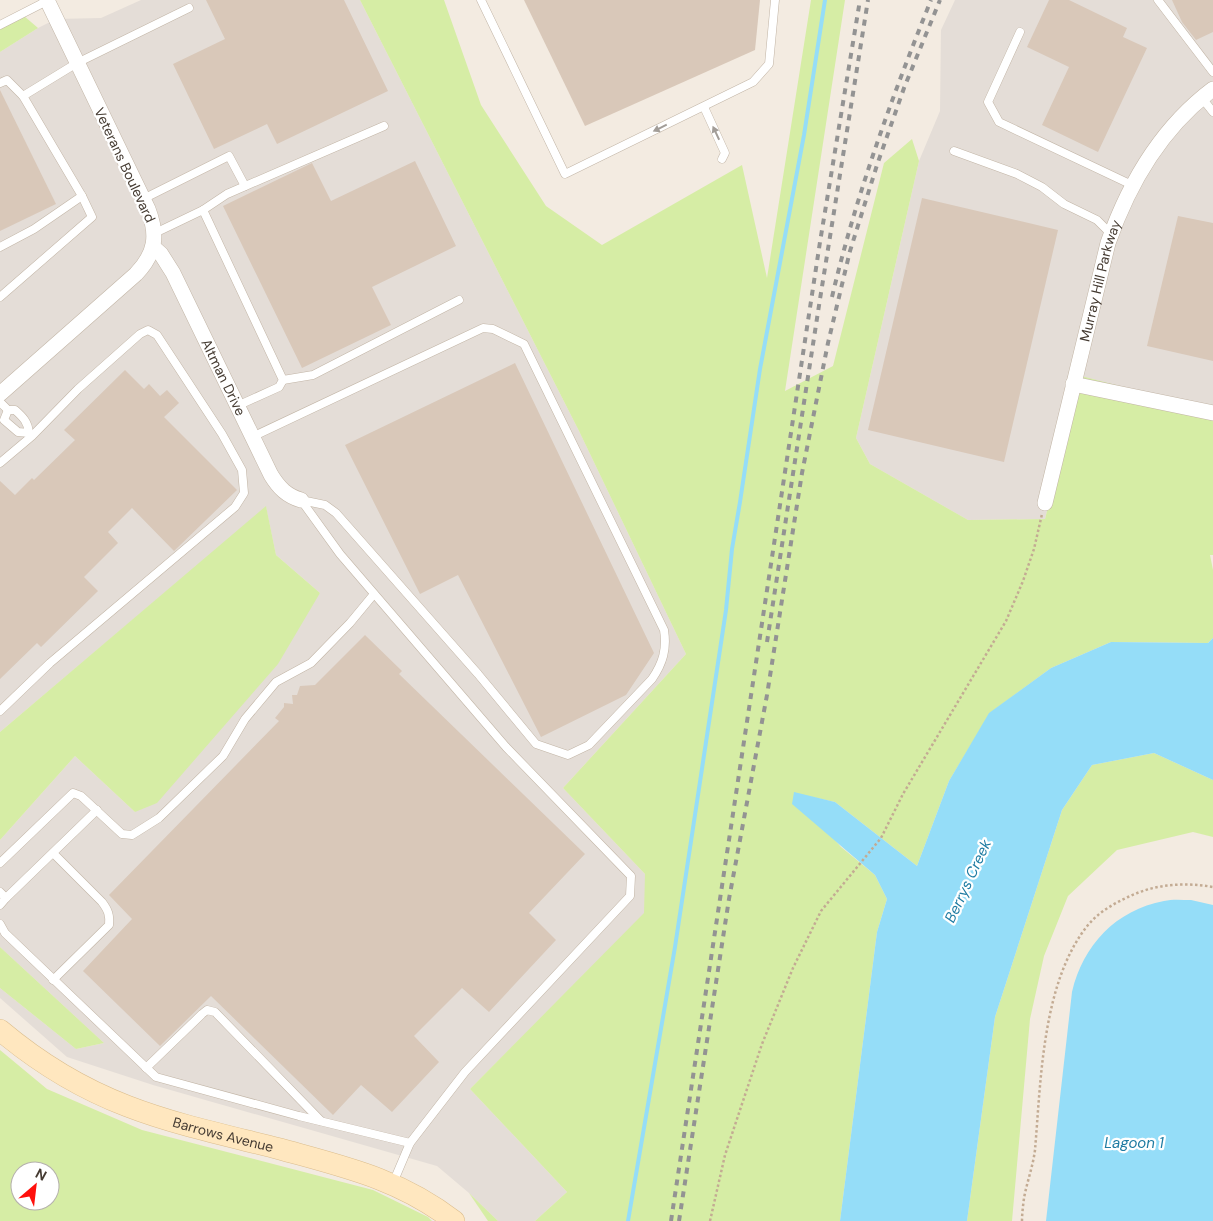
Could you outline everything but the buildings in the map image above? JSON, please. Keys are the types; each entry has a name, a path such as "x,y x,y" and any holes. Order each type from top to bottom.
{"street":[{"name":"Veterans Boulevard","path":"47,0 151,217 154,240"},
{"name":"Murray Hill Parkway","path":"1045,503 1073,384 1116,218 1145,162 1161,140 1182,117 1208,94"},
{"path":"0,394 136,274 146,262 154,240"},
{"name":"Altman Drive","path":"154,240 173,273 277,485 292,498 301,500"},
{"path":"1073,384 1213,413"},
{"name":"Barrows Avenue","path":"0,1030 24,1050 58,1072 126,1106 173,1121 351,1168 393,1183 418,1196 454,1221"}],"lane":[{"path":"0,25 47,0"},
{"path":"481,0 565,174 753,82 769,64 775,0"},
{"path":"1158,0 1213,72"},
{"path":"22,96 77,63 189,8"},
{"path":"1020,32 988,102 999,122 1132,185"},
{"path":"0,83 6,80 22,96 82,196 92,217 0,297"},
{"path":"1208,94 1213,112"},
{"path":"704,107 725,154 722,160"},
{"path":"154,240 226,194 384,126"},
{"path":"954,152 1017,174 1042,187 1064,204 1097,220 1111,234"},
{"path":"143,200 229,156 245,186"},
{"path":"0,247 34,229 82,196"},
{"path":"202,210 284,380"},
{"path":"237,406 279,387 284,380 313,375 459,300"},
{"path":"252,437 483,328 493,329 524,344 664,630 666,644 660,668 652,680 589,745 568,755 536,744 478,674 336,513 325,505 301,500"},
{"path":"0,463 78,389 140,334 148,330 158,335 222,434 242,470 244,493 235,507 50,663 0,711"},
{"path":"0,402 8,410 15,410 21,416 28,424 30,435"},
{"path":"8,410 4,420 18,432 30,435"},
{"path":"301,500 340,554 506,747 631,876 630,896 465,1072 410,1143 393,1183"},
{"path":"0,863 73,793 82,796 122,834 132,834 158,818 223,756 245,718 276,682 311,662 350,623 374,594"},
{"path":"0,905 3,895 53,853 97,810"},
{"path":"53,853 102,902 108,910 110,917 109,924 54,980"},
{"path":"0,924 5,933 156,1077 322,1122 410,1143"},
{"path":"146,1068 202,1014 207,1010 215,1012 322,1122"}],"path":[{"path":"710,1221 728,1146 762,1044 793,968 821,911 882,838 903,794 1006,621 1034,550 1045,503"},
{"path":"1022,1221 1024,1200 1035,1153 1037,1117 1052,1000 1064,968 1078,939 1089,924 1110,906 1141,891 1168,885 1193,883 1213,887"}],"shaded area":[{"path":"141,0 360,0 579,431 686,654 563,788 645,874 645,913 470,1089 567,1192 535,1221 498,1221 437,1166 153,1085 67,1057 0,998 0,988 76,1049 104,1043 0,947 0,840 75,756 135,812 320,593 276,555 266,507 0,732 0,52 56,19 101,18"},
{"path":"955,0 1213,0 1213,410 1081,377 1045,519 968,520 870,464 856,438 919,161 940,111 941,30"}],"green space":[{"path":"360,0 444,0 481,105 546,206 602,245 742,165 767,278 811,0 845,0 785,391 833,366 884,163 912,139 919,161 856,438 870,464 968,520 1045,519 1081,376 1213,410 1213,555 1210,555 1213,570 1213,638 1208,643 1111,642 1051,668 990,713 949,781 917,866 835,802 794,793 841,847 875,875 887,899 877,932 840,1221 535,1221 567,1192 470,1089 644,913 645,874 563,788 686,654 579,431"},
{"path":"24,16 38,28 0,52 0,29"},
{"path":"266,506 276,555 320,593 278,664 157,803 135,812 75,756 0,840 0,732"},
{"path":"1154,753 1213,780 1213,837 1193,832 1117,850 1068,896 1044,956 1030,1019 1012,1221 967,1221 995,1017 1062,810 1092,765"},
{"path":"0,947 104,1043 76,1049 0,988"},
{"path":"0,1050 47,1089 142,1130 373,1190 428,1217 432,1221 0,1221"},
{"path":"469,1193 498,1221 488,1221"}],"water":[{"name":"Berrys Creek","path":"1213,638 1213,780 1154,753 1092,765 1062,810 995,1017 967,1221 840,1221 877,932 887,899 875,875 792,804 794,792 835,802 917,866 949,781 989,713 1051,668 1111,642 1208,643"},
{"name":"Lagoon 1","path":"1167,900 1191,900 1213,905 1213,1221 1046,1221 1072,992 1084,959 1104,932 1131,912"}],"waterway":[{"path":"628,1221 675,947 726,610 732,549 760,369 804,135 825,0"}],"railway":[{"path":"671,1221 820,242 860,0"},
{"path":"767,642 868,0"},
{"path":"832,297 852,221 876,147 902,73 931,0"},
{"path":"679,1221 729,899 767,695 802,473 828,343 850,251 877,165 904,88 940,0"}]}
